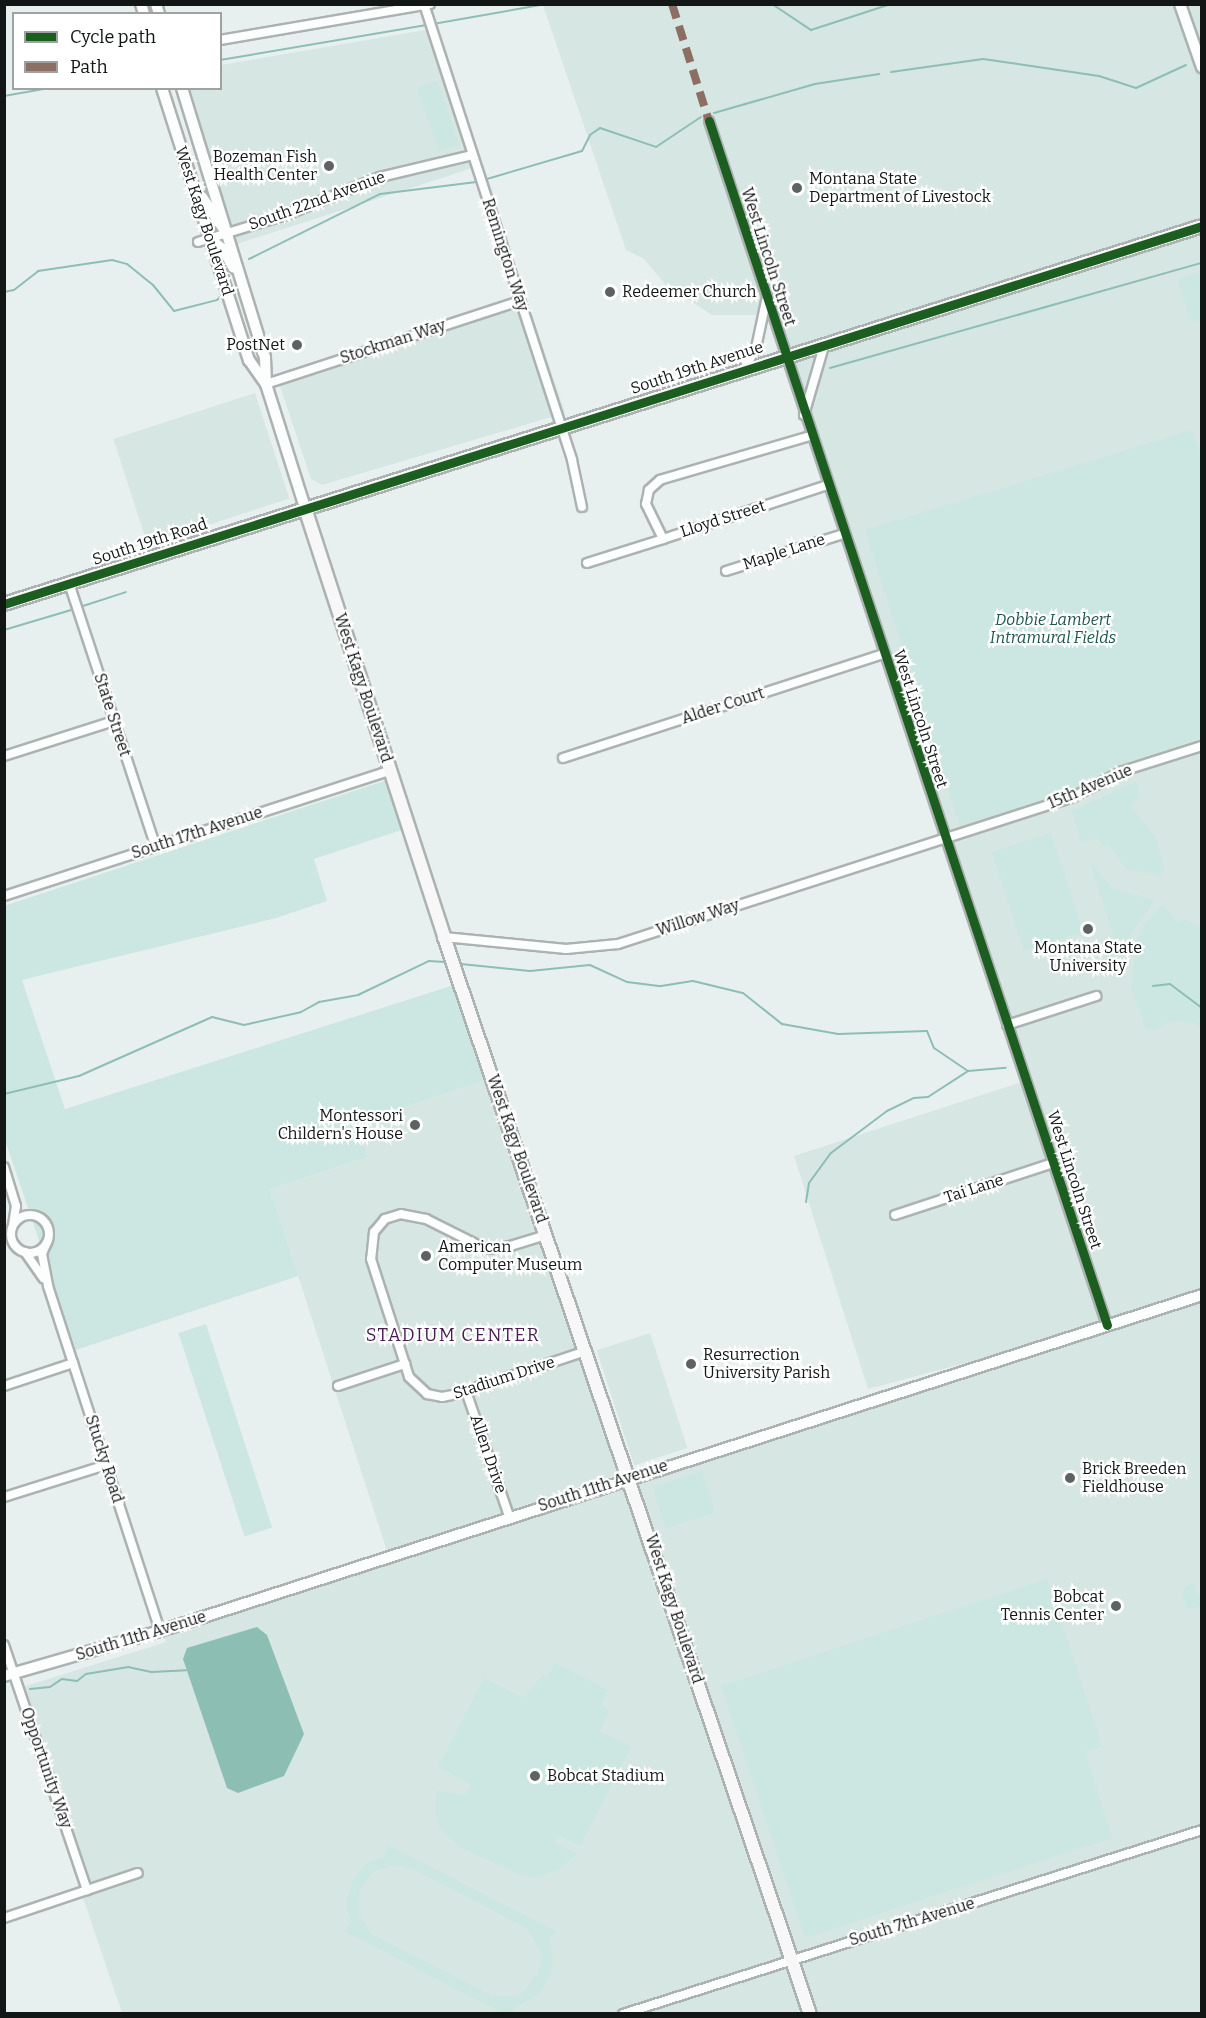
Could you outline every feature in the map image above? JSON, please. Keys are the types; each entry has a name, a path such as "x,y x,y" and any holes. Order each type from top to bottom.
{"main road":[{"name":"South 19th Avenue","path":"305,508 1202,226"},
{"name":"South 19th Road","path":"4,604 305,508"},
{"name":"West Kagy Boulevard","path":"305,508 444,937 631,1478 810,2013"}],"street":[{"path":"1180,4 1202,67"},
{"path":"222,40 426,5"},
{"name":"Remington Way","path":"426,5 582,494 582,507"},
{"name":"West Kagy Boulevard","path":"163,90 249,360 266,384"},
{"path":"178,90 203,155"},
{"name":"West Kagy Boulevard","path":"183,90 265,357 266,384 305,508"},
{"name":"West Lincoln Street","path":"709,121 803,416 1107,1325"},
{"path":"178,139 190,161 205,204 227,233"},
{"name":"South 22nd Avenue","path":"198,242 380,177 472,155"},
{"path":"210,238 223,249 235,269 255,326"},
{"name":"Stockman Way","path":"266,384 520,301"},
{"name":"West Lincoln Street","path":"744,369 756,348 766,301"},
{"path":"803,416 824,346"},
{"name":"Lloyd Street","path":"810,436 653,484 646,504 663,539 827,485"},
{"name":"Maple Lane","path":"726,571 843,534"},
{"path":"587,563 663,539"},
{"name":"State Street","path":"69,584 156,847"},
{"name":"Alder Court","path":"563,758 883,654"},
{"path":"4,756 114,721"},
{"name":"15th Avenue","path":"945,839 1073,797 1123,771 1202,746"},
{"name":"South 17th Avenue","path":"4,896 389,771"},
{"name":"Willow Way","path":"444,937 566,949 601,947 945,839"},
{"path":"1007,1025 1096,996"},
{"name":"Tai Lane","path":"895,1215 1053,1163"},
{"path":"4,1167 20,1201 46,1223 47,1242 36,1252 4,1248"},
{"path":"9,1179 16,1206 10,1230 21,1250"},
{"name":"Stadium Drive","path":"546,1235 495,1250 478,1246 418,1216 401,1214 385,1220 370,1240 371,1259 412,1382 427,1394 442,1397 466,1391 586,1352"},
{"path":"10,1230 24,1215 34,1215"},
{"name":"Stucky Road","path":"47,1242 42,1254 48,1286 160,1631"},
{"name":"Stucky Road","path":"21,1250 33,1259 48,1286"},
{"name":"South 11th Avenue","path":"9,1675 160,1631 509,1516 1202,1295"},
{"path":"4,1386 73,1363"},
{"path":"338,1386 405,1364"},
{"name":"Allen Drive","path":"466,1391 509,1516"},
{"path":"4,1497 106,1465"},
{"name":"Opportunity Way","path":"4,1645 9,1675 87,1890"},
{"name":"South 7th Avenue","path":"623,2013 793,1957 1202,1830"},
{"path":"4,1918 138,1873"}],"shaded area":[{"name":"Montana State University","path":"543,5 1201,5 1201,2013 122,2013 13,1690 166,1642 160,1631 1089,1330 868,1389 794,1156 1025,1081 771,315 712,315 666,285 644,259 626,250"},
{"path":"437,28 482,165 237,244 185,90 222,90 222,65"},
{"path":"526,297 565,413 322,485 311,479 277,377"},
{"path":"255,393 289,499 148,545 113,439"},
{"name":"STADIUM CENTER","path":"488,1079 619,1474 387,1551 270,1189 368,1157 357,1123"},
{"path":"650,1333 687,1448 634,1465 597,1350"},
{"path":"257,1627 267,1635 304,1734 284,1776 238,1793 227,1788 183,1659 187,1648"}],"green space":[{"path":"437,81 459,144 439,151 417,88"},
{"path":"1201,272 1201,320 1191,323 1178,279"},
{"name":"Dobbie Lambert Intramural Fields","path":"1192,430 1202,458 1201,738 1119,765 1073,790 960,826 865,530"},
{"path":"387,780 405,829 314,859 327,901 276,918 22,980 65,1109 457,984 488,1079 357,1123 368,1157 270,1189 298,1276 76,1350 5,1140 4,906"},
{"path":"1136,781 1140,797 1130,805 1156,838 1164,869 1160,876 1126,869 1108,844 1104,847 1096,838 1082,843 1072,811"},
{"path":"1051,833 1083,932 1024,951 992,852"},
{"path":"1090,862 1113,889 1155,900 1126,941 1114,937"},
{"path":"1162,905 1179,923 1184,919 1201,928 1201,1029 1197,1024 1180,1021 1166,1023 1154,1031 1146,1028 1131,988 1136,943 1143,927"},
{"path":"206,1324 272,1528 245,1536 178,1333"},
{"path":"702,1471 715,1512 666,1528 653,1487"},
{"path":"1047,1579 1102,1746 1085,1752 1112,1838 805,1938 721,1686"},
{"path":"1194,1583 1198,1596 1201,1595 1201,1607 1187,1609 1182,1594 1185,1587"},
{"name":"Bobcat Stadium","path":"555,1663 608,1690 601,1705 610,1710 600,1731 631,1747 580,1846 558,1835 554,1842 577,1854 559,1870 535,1878 517,1874 459,1846 440,1828 435,1813 437,1791 466,1795 471,1784 438,1767 484,1678 524,1698 542,1675 547,1678"},
{"path":"388,1845 556,1931 549,1940 553,1960 550,1975 539,1994 515,2007 514,2013 503,2013 344,1931 351,1923 346,1904 352,1881 366,1864 385,1856","holes":["396,1865 413,1869 527,1928 542,1953 538,1977 534,1975 526,1990 516,1996 492,1996 372,1934 359,1915 359,1891 373,1872"]}],"waterway":[{"path":"433,24 547,4"},
{"path":"772,4 811,30 891,4"},
{"path":"222,60 428,25"},
{"path":"891,72 983,59 1099,76 1136,88 1186,65"},
{"path":"714,113 815,84 879,74"},
{"path":"4,96 38,90"},
{"path":"487,179 582,151 590,135 600,128 656,147 701,117"},
{"path":"249,259 380,194 476,182"},
{"path":"4,292 14,290 38,271 112,260 127,264 153,285 174,311 217,300 223,294"},
{"path":"830,368 1202,263"},
{"path":"83,606 126,592"},
{"path":"4,630 71,610"},
{"path":"4,1094 79,1076 212,1017 244,1025 301,1012 319,1002 358,995 429,961 445,962"},
{"path":"461,964 530,971 590,965 627,982 661,986 693,981 743,993 782,1024 838,1034 927,1031 934,1048 968,1071 1006,1068"},
{"path":"1153,986 1170,984 1202,1008"},
{"path":"806,1202 809,1183 831,1153 887,1111 914,1098 928,1097 968,1071"},
{"path":"30,1689 50,1687 62,1679 77,1681 86,1674 128,1667 152,1672 186,1670"}],"marked path":[{"path":"672,4 709,121"}],"cycle path":[{"path":"709,121 1107,1325"},
{"path":"4,604 1202,226"}],"place":[{"name":"Bozeman Fish Health Center","path":"329,166"},
{"name":"Montana State Department of Livestock","path":"797,188"},
{"name":"Redeemer Church","path":"610,292"},
{"name":"PostNet","path":"297,345"},
{"name":"Montana State University","path":"1088,929"},
{"name":"Montessori Childern's House","path":"415,1125"},
{"name":"American Computer Museum","path":"426,1256"},
{"name":"Resurrection University Parish","path":"691,1364"},
{"name":"Brick Breeden Fieldhouse","path":"1070,1478"},
{"name":"Bobcat Tennis Center","path":"1116,1606"},
{"name":"Bobcat Stadium","path":"535,1776"}],"district":[{"name":"STADIUM CENTER","path":"453,1335"}]}
